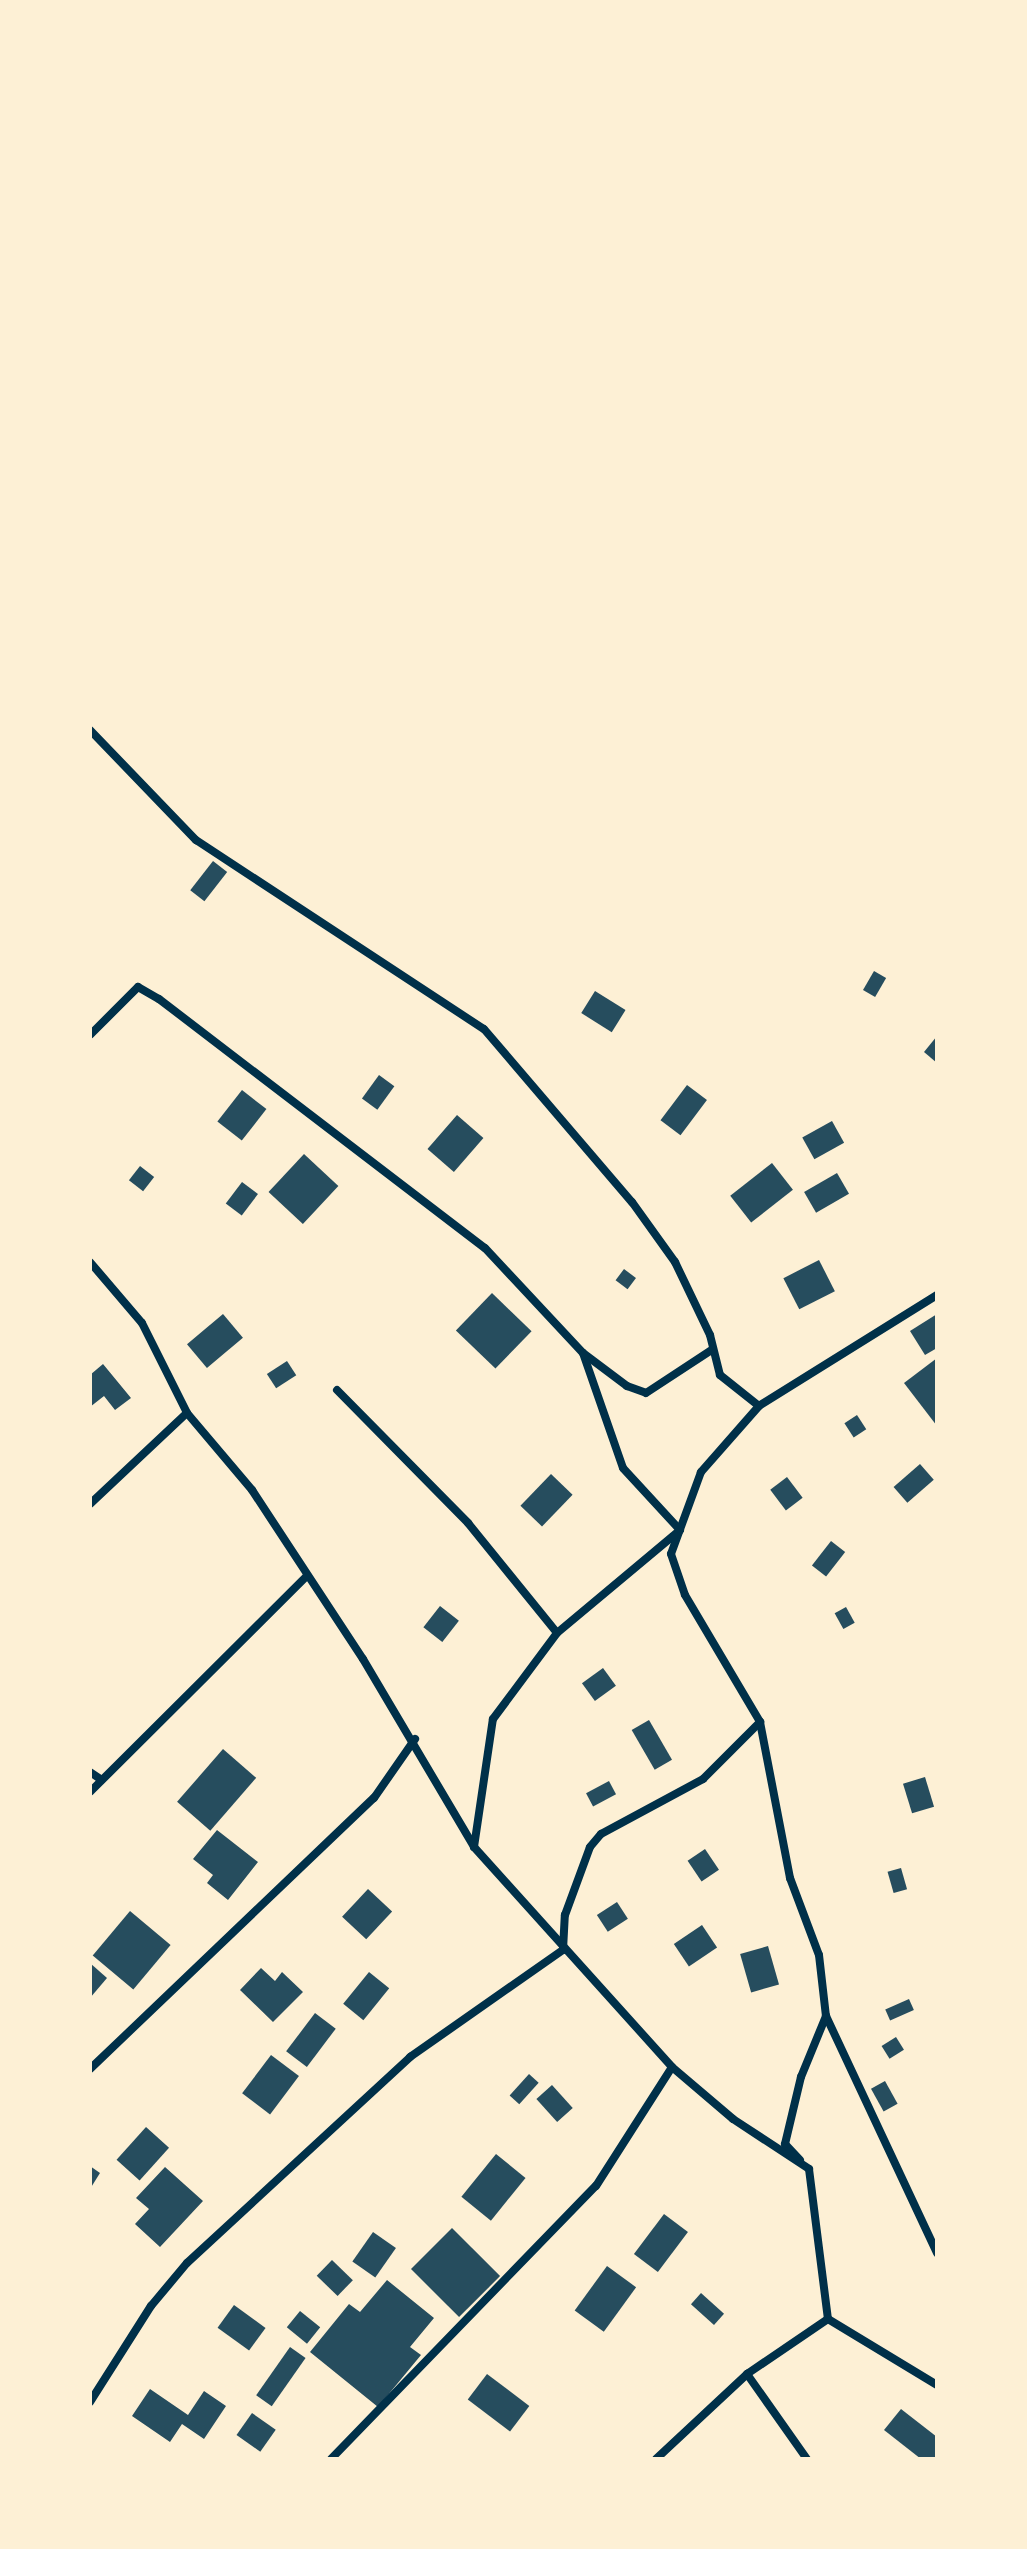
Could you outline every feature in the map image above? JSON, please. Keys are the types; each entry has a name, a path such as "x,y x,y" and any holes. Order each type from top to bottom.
{"street":[{"path":"90,730 196,840 484,1029 649,1226 675,1262 713,1349 720,1375 759,1406"},
{"path":"90,1035 138,987 159,999 485,1248 583,1353 627,1386 646,1393 713,1349"},
{"path":"90,1262 142,1323 187,1413 252,1490 415,1739 474,1847 563,1950 672,2067 733,2119 809,2169"},
{"path":"937,1295 759,1406 701,1472 671,1554 685,1595 760,1722 790,1878 819,1955 826,2016 937,2253"},
{"path":"583,1353 623,1468 680,1530"},
{"path":"337,1390 468,1523 557,1633"},
{"path":"90,1504 187,1413"},
{"path":"474,1847 493,1719 557,1633 680,1530"},
{"path":"90,1792 307,1576"},
{"path":"563,1950 565,1915 590,1847 601,1834 703,1779 760,1722"},
{"path":"90,2069 374,1798 415,1739"},
{"path":"90,1772 102,1780"},
{"path":"90,2402 151,2306 187,2263 410,2057 563,1950"},
{"path":"826,2016 801,2077 785,2144 809,2169 828,2319"},
{"path":"331,2459 596,2186 672,2067"},
{"path":"656,2459 747,2374 828,2319"},
{"path":"828,2319 937,2385"},
{"path":"747,2374 807,2459"}],"building":[{"path":"213,861 227,872 204,901 190,890"},
{"path":"874,971 886,978 875,997 863,990"},
{"path":"595,991 626,1010 612,1032 581,1013"},
{"path":"937,1036 937,1063 924,1052"},
{"path":"379,1075 394,1086 377,1110 362,1098"},
{"path":"687,1085 707,1100 680,1135 661,1120"},
{"path":"242,1090 266,1109 242,1141 217,1122"},
{"path":"457,1115 483,1138 454,1172 427,1149"},
{"path":"832,1121 844,1143 814,1159 802,1137"},
{"path":"304,1154 338,1186 303,1224 269,1192"},
{"path":"772,1163 793,1190 751,1222 730,1196"},
{"path":"140,1166 154,1177 143,1191 129,1180"},
{"path":"837,1173 849,1194 816,1213 804,1192"},
{"path":"242,1182 258,1194 242,1216 226,1204"},
{"path":"819,1260 835,1291 799,1309 783,1278"},
{"path":"624,1269 636,1278 628,1289 616,1280"},
{"path":"492,1293 532,1331 495,1369 456,1330"},
{"path":"223,1314 243,1338 207,1368 187,1344"},
{"path":"937,1314 937,1348 925,1355 910,1331"},
{"path":"937,1358 937,1426 904,1383"},
{"path":"287,1361 296,1375 276,1388 267,1374"},
{"path":"103,1364 131,1398 115,1410 104,1396 90,1407 90,1375"},
{"path":"857,1415 866,1429 854,1437 844,1423"},
{"path":"920,1464 934,1480 907,1503 894,1487"},
{"path":"551,1474 573,1495 542,1526 520,1506"},
{"path":"787,1477 803,1498 786,1510 770,1490"},
{"path":"831,1541 845,1552 826,1577 812,1565"},
{"path":"440,1606 459,1621 442,1642 423,1627"},
{"path":"846,1607 855,1623 843,1629 835,1613"},
{"path":"603,1668 616,1686 595,1701 582,1683"},
{"path":"649,1720 672,1760 655,1770 632,1730"},
{"path":"223,1749 256,1778 210,1831 177,1802"},
{"path":"925,1777 934,1807 912,1813 903,1784"},
{"path":"609,1781 616,1794 593,1806 586,1793"},
{"path":"217,1830 258,1862 228,1900 207,1883 213,1875 193,1859"},
{"path":"705,1849 719,1870 702,1881 688,1861"},
{"path":"901,1868 907,1889 894,1893 888,1872"},
{"path":"368,1889 392,1912 366,1939 342,1917"},
{"path":"617,1902 628,1919 608,1932 597,1915"},
{"path":"130,1911 171,1945 133,1989 93,1955"},
{"path":"702,1925 717,1947 689,1966 674,1944"},
{"path":"768,1946 779,1984 751,1992 740,1954"},
{"path":"90,1963 107,1978 90,1998"},
{"path":"261,1968 275,1981 282,1972 303,1992 273,2022 240,1990"},
{"path":"369,1972 389,1988 363,2020 343,2004"},
{"path":"909,1999 914,2010 890,2021 885,2010"},
{"path":"315,2013 336,2029 307,2067 286,2051"},
{"path":"896,2037 904,2050 890,2059 882,2046"},
{"path":"271,2055 299,2076 270,2114 242,2093"},
{"path":"529,2074 539,2083 519,2104 510,2096"},
{"path":"885,2081 898,2104 884,2111 871,2089"},
{"path":"552,2085 573,2108 557,2122 536,2099"},
{"path":"146,2127 169,2148 140,2180 117,2160"},
{"path":"496,2154 526,2178 491,2221 461,2197"},
{"path":"90,2166 100,2173 90,2189"},
{"path":"165,2167 203,2201 160,2247 135,2224 149,2209 136,2198"},
{"path":"664,2214 688,2232 658,2272 634,2254"},
{"path":"452,2228 500,2276 459,2317 411,2269"},
{"path":"373,2232 396,2248 375,2278 352,2261"},
{"path":"332,2260 353,2280 338,2296 317,2276"},
{"path":"607,2266 636,2287 604,2332 575,2310"},
{"path":"387,2280 434,2318 410,2347 421,2355 378,2407 310,2352 349,2304 360,2312"},
{"path":"701,2293 724,2314 714,2325 691,2304"},
{"path":"234,2305 266,2328 249,2351 218,2328"},
{"path":"300,2311 320,2327 307,2344 287,2327"},
{"path":"290,2347 306,2358 272,2406 256,2395"},
{"path":"487,2374 529,2406 510,2431 468,2400"},
{"path":"150,2389 188,2415 204,2391 226,2406 204,2439 182,2424 170,2442 132,2416"},
{"path":"901,2409 937,2437 937,2459 921,2459 884,2430"},
{"path":"252,2413 276,2430 260,2452 237,2435"}]}
